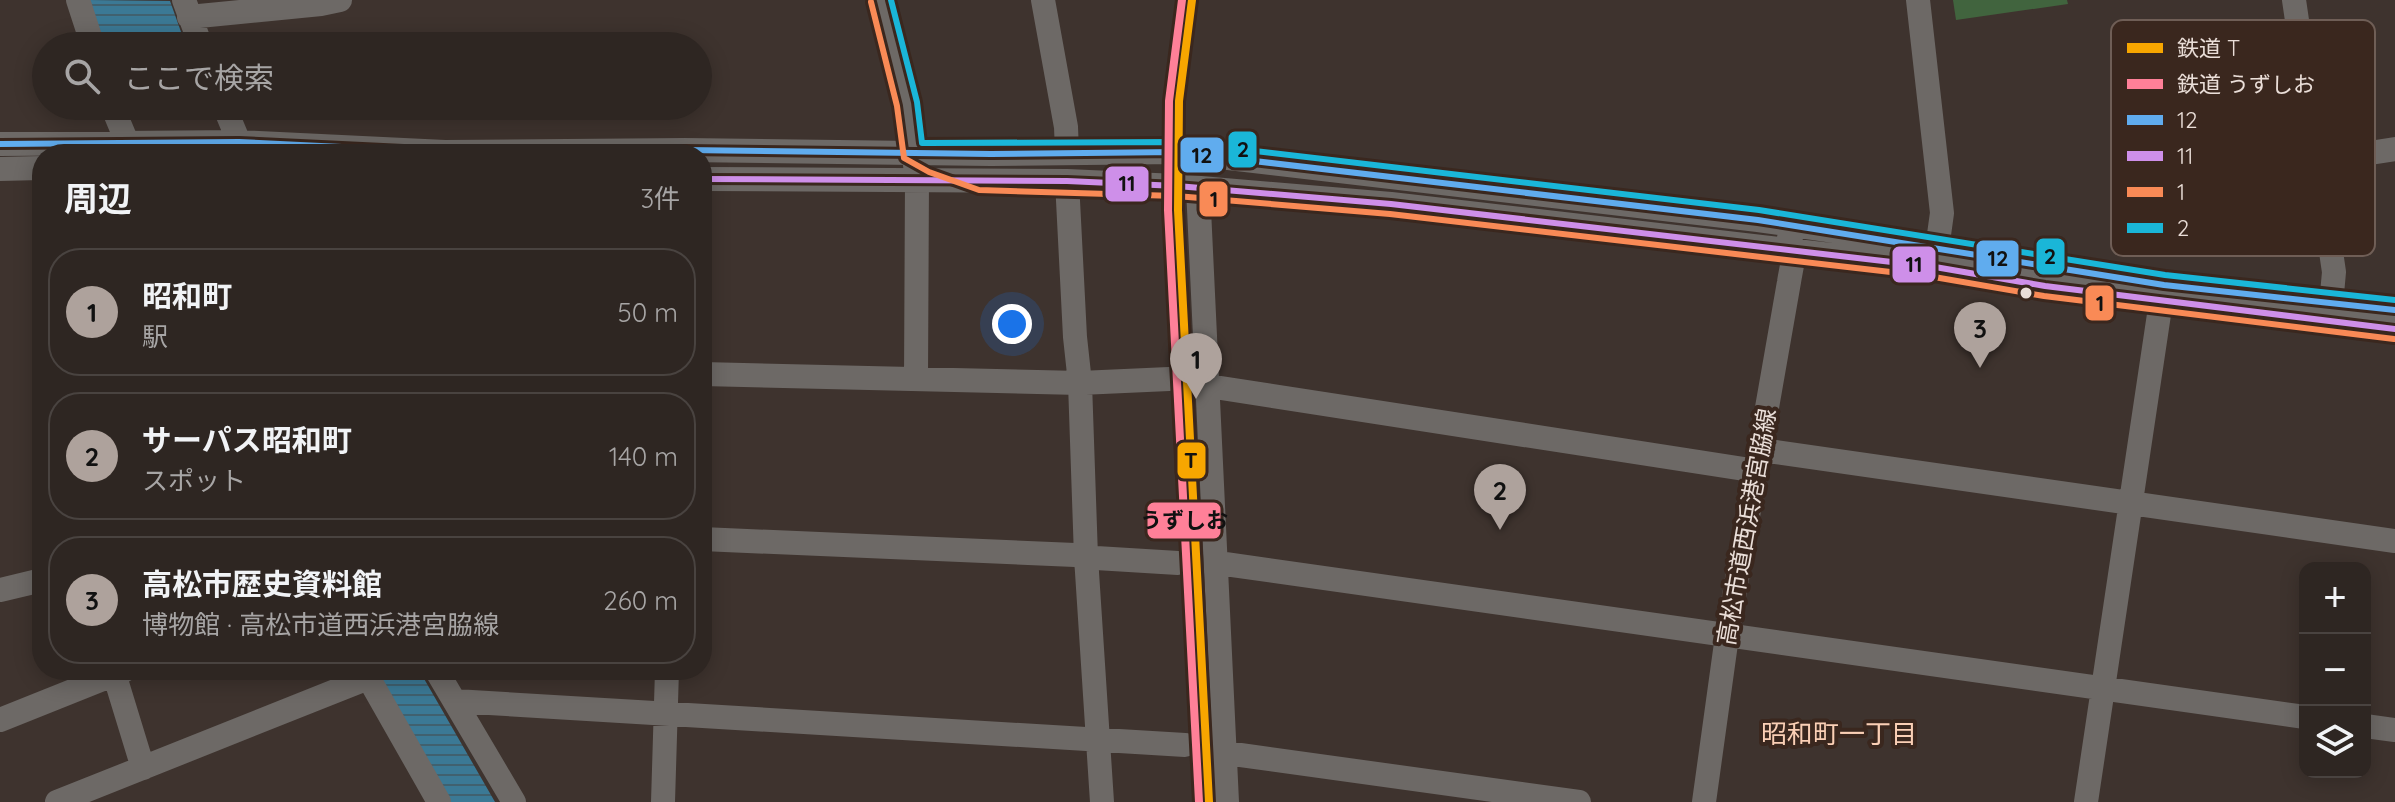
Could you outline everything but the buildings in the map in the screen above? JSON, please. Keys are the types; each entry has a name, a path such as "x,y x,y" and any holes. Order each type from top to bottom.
{"street":[{"path":"78,0 88,32"},
{"path":"196,32 186,6 321,4 340,0"},
{"path":"881,0 907,104 917,180 916,379"},
{"path":"1043,0 1066,127 1067,152"},
{"path":"1918,0 1942,213 1937,249"},
{"path":"2294,0 2297,20"},
{"path":"119,120 131,144"},
{"path":"228,120 234,144"},
{"path":"0,144 32,145"},
{"path":"2375,152 2395,149"},
{"path":"712,150 1177,152 1769,222 2164,285 2395,310"},
{"path":"874,180 903,166 913,153"},
{"path":"913,153 980,180"},
{"path":"0,169 32,168"},
{"path":"712,179 1067,181 1391,204 1935,267 2045,286 2395,329"},
{"path":"1067,181 1102,802"},
{"path":"1198,188 1227,802"},
{"path":"1769,222 1784,231 1792,242 1793,252"},
{"path":"1793,252 1799,242 1820,230"},
{"name":"高松市道西浜港宮脇線","path":"1704,802 1727,636 1793,252"},
{"path":"2331,305 2334,272 2332,256"},
{"path":"2086,802 2161,301"},
{"path":"712,374 1080,383 1169,379"},
{"path":"1208,386 1759,460 2130,501 2395,541"},
{"path":"712,539 1059,554 1178,563"},
{"path":"1218,563 2299,716"},
{"path":"0,590 32,582"},
{"path":"0,720 98,680"},
{"path":"119,680 143,768"},
{"path":"57,802 352,680"},
{"path":"369,680 439,802"},
{"path":"442,680 514,802"},
{"path":"663,802 667,680"},
{"path":"455,701 1185,745"},
{"path":"2371,727 2395,730"},
{"path":"1226,753 1579,802"}],"green space":[{"path":"1953,0 2067,0 2068,4 1956,20"}],"water":[{"path":"89,0 170,1 181,32 97,32"},
{"path":"134,120 212,120 220,144 145,144"},
{"path":"381,680 425,680 495,802 450,802"}],"pier":[{"path":"131,120 215,120 224,144 141,144"}],"rail line":[{"name":"うずしお","path":"1182,0 1169,101 1168,210 1199,802"},
{"name":"T","path":"1192,0 1179,101 1178,210 1209,802"}],"transit line":[{"name":"2","path":"891,0 917,102 922,143 1178,142 1759,210 2165,275 2395,300"},
{"name":"1","path":"871,2 897,106 904,158 929,172 979,190 1176,196 1390,214 1934,277 2044,296 2394,339"},
{"name":"12","path":"0,144 280,144"},
{"name":"12","path":"712,150 991,154 1177,152 1758,220 2164,285 2395,310"},
{"name":"11","path":"712,179 1067,181 1177,186 1391,204 1935,267 2045,286 2395,329"}],"place":[{"name":"高松市歴史資料館","path":"1980,368"},
{"name":"昭和町","path":"1196,399"},
{"name":"サーパス昭和町","path":"1500,530"}],"district":[{"name":"昭和町一丁目","path":"1839,734"}]}
